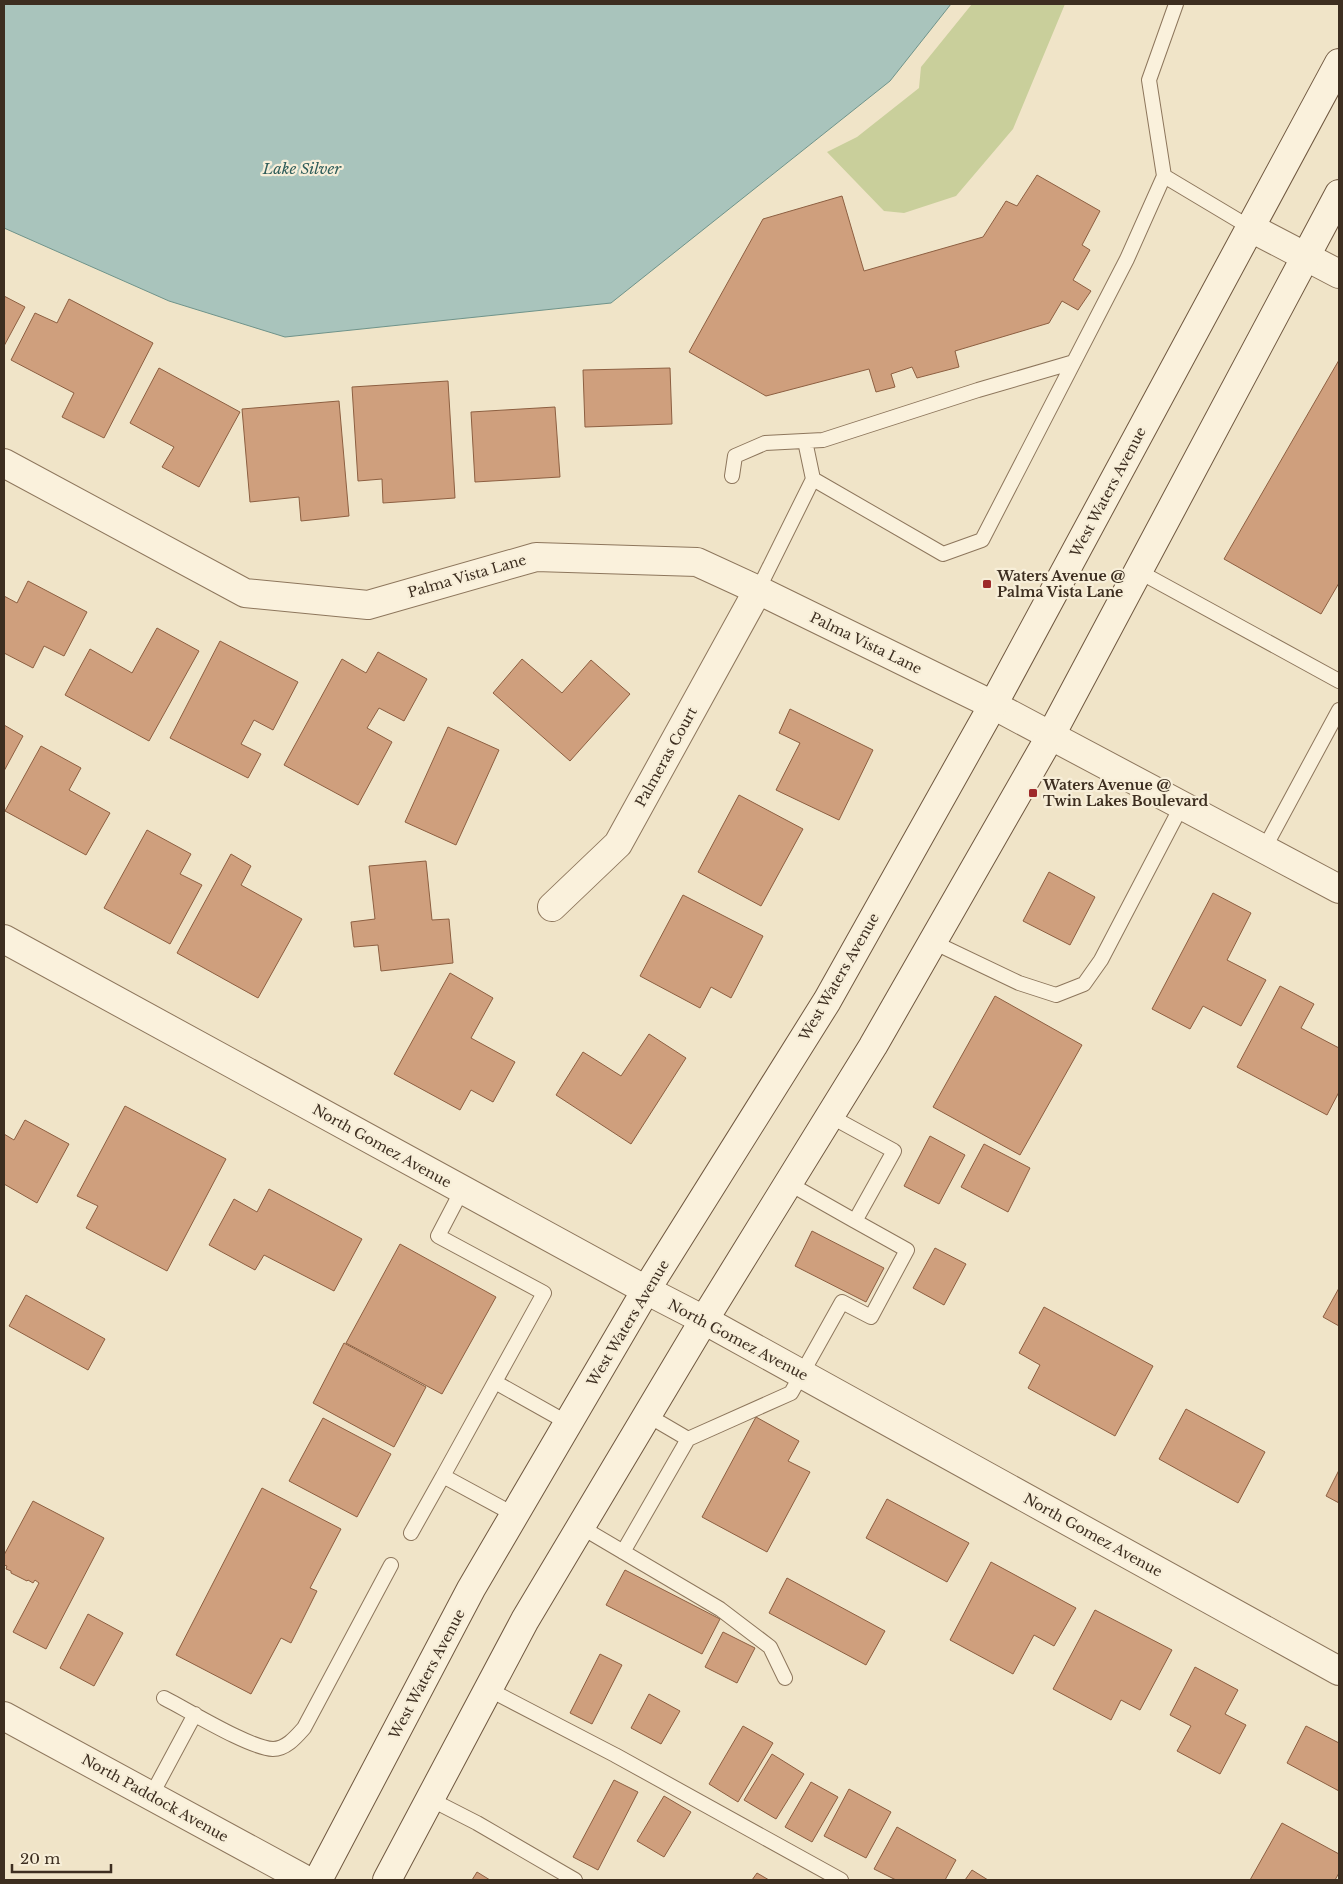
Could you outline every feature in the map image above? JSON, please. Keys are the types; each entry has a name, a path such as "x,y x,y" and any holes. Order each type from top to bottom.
{"main road":[{"name":"West Waters Avenue","path":"318,1880 471,1589 646,1290 827,1001 993,704 1339,62"},
{"path":"387,1880 525,1620 704,1320 873,1046 1051,735 1339,194"},
{"path":"1251,228 1339,274"},
{"name":"Palma Vista Lane","path":"4,463 244,593 368,605 536,557 697,562 993,704 1339,889"},
{"name":"Palmeras Court","path":"552,908 618,844 758,590"},
{"name":"North Gomez Avenue","path":"4,939 462,1190 704,1320 1339,1671"},
{"name":"North Paddock Avenue","path":"4,1716 306,1880"}],"lane":[{"path":"813,479 942,554 982,540 1127,259 1164,176 1149,80 1176,4"},
{"path":"1164,176 1251,228"},
{"path":"732,476 735,456 765,444 823,440 978,390 1074,362"},
{"path":"758,590 813,479 805,441"},
{"path":"1138,571 1339,681"},
{"path":"1264,849 1339,710"},
{"path":"933,942 1019,983 1056,995 1084,984 1101,960 1182,805"},
{"path":"830,1116 894,1151 855,1221"},
{"path":"623,1552 688,1439 791,1393 842,1302 871,1317 907,1250 788,1183"},
{"path":"410,1533 544,1293 438,1236 462,1190"},
{"path":"495,1382 568,1423"},
{"path":"647,1415 688,1439"},
{"path":"443,1476 515,1515"},
{"path":"580,1527 720,1609 770,1647 786,1678"},
{"path":"164,1698 256,1746 274,1749 293,1741 304,1728 391,1565"},
{"path":"488,1688 841,1880"},
{"path":"151,1796 194,1714"},
{"path":"430,1799 477,1823 575,1880"}],"green space":[{"path":"972,4 1065,4 1013,129 956,196 904,213 884,211 827,152 857,137 919,88 921,67"}],"water":[{"name":"Lake Silver","path":"4,4 951,4 890,81 611,303 285,337 169,301 4,228"}],"building":[{"path":"1037,175 1100,211 1082,245 1090,250 1073,280 1091,291 1078,310 1062,301 1049,323 955,351 959,367 917,378 912,367 891,374 895,387 876,392 869,369 766,396 689,352 763,219 842,196 864,271 983,237 1006,201 1017,206"},
{"path":"4,296 25,307 4,346"},
{"path":"69,299 153,343 104,438 62,417 74,393 11,360 35,313 57,323"},
{"path":"1339,360 1339,583 1321,614 1224,559"},
{"path":"159,368 240,412 199,487 162,467 174,447 130,423"},
{"path":"670,368 672,424 585,427 583,370"},
{"path":"448,381 455,498 383,503 382,479 358,481 352,387"},
{"path":"339,401 349,516 301,521 299,497 250,502 242,409"},
{"path":"555,407 560,477 475,482 471,412"},
{"path":"28,581 87,612 64,656 44,646 33,668 4,653 4,596 17,603"},
{"path":"157,628 199,651 149,741 65,695 90,649 132,673"},
{"path":"220,641 298,682 273,730 254,720 241,744 261,754 248,778 170,738"},
{"path":"378,652 427,679 404,721 379,708 367,728 392,742 358,805 284,765 342,659 366,673"},
{"path":"522,659 562,693 591,660 630,694 570,761 493,693"},
{"path":"790,709 873,750 839,820 776,790 800,743 779,733"},
{"path":"4,725 23,736 4,771"},
{"path":"448,727 499,750 456,845 405,822"},
{"path":"41,746 81,768 69,790 110,813 86,855 5,811"},
{"path":"739,795 803,829 761,906 698,872"},
{"path":"147,830 191,854 180,874 202,885 170,944 104,908"},
{"path":"231,854 251,866 241,885 302,919 258,998 177,953"},
{"path":"426,861 432,920 449,919 453,963 381,971 378,945 354,947 351,922 375,919 369,866"},
{"path":"1049,872 1095,897 1070,945 1023,921"},
{"path":"1213,893 1251,913 1227,960 1266,980 1241,1026 1203,1006 1190,1029 1152,1009"},
{"path":"683,895 763,936 731,998 711,987 700,1008 640,976"},
{"path":"450,973 493,998 471,1038 515,1062 493,1102 471,1090 460,1110 394,1074"},
{"path":"1280,986 1314,1004 1301,1028 1339,1048 1339,1092 1327,1115 1237,1067"},
{"path":"995,996 1082,1045 1020,1155 933,1107"},
{"path":"649,1034 686,1058 631,1144 556,1095 583,1052 621,1076"},
{"path":"125,1106 226,1159 167,1271 86,1228 98,1206 77,1196"},
{"path":"25,1120 69,1144 37,1203 4,1184 4,1134 14,1140"},
{"path":"930,1136 965,1155 939,1204 904,1186"},
{"path":"984,1144 1030,1168 1008,1212 961,1187"},
{"path":"269,1189 362,1239 334,1291 264,1255 255,1270 209,1245 234,1199 257,1212"},
{"path":"812,1231 884,1268 866,1302 795,1266"},
{"path":"400,1244 496,1297 442,1394 346,1343"},
{"path":"935,1248 966,1264 944,1305 913,1288"},
{"path":"1339,1288 1339,1326 1323,1317"},
{"path":"26,1295 105,1339 88,1370 9,1326"},
{"path":"1044,1307 1153,1366 1115,1436 1028,1388 1040,1365 1019,1353"},
{"path":"344,1343 426,1387 394,1447 313,1403"},
{"path":"1186,1409 1265,1452 1238,1503 1159,1459"},
{"path":"756,1417 799,1441 788,1461 810,1472 767,1552 702,1517"},
{"path":"323,1418 391,1454 357,1517 289,1481"},
{"path":"1339,1470 1339,1503 1326,1496"},
{"path":"262,1488 341,1529 310,1588 317,1591 291,1643 281,1638 251,1694 176,1655"},
{"path":"887,1499 969,1543 947,1582 866,1538"},
{"path":"33,1501 104,1538 46,1649 13,1632 39,1583 35,1580 33,1583 27,1581 11,1573 11,1571 6,1569 7,1566 4,1565 4,1555"},
{"path":"991,1562 1076,1608 1054,1646 1034,1635 1013,1674 950,1640"},
{"path":"625,1570 720,1619 702,1654 606,1605"},
{"path":"787,1578 885,1631 866,1665 769,1613"},
{"path":"1095,1610 1172,1650 1140,1710 1121,1700 1111,1720 1053,1689"},
{"path":"88,1614 123,1633 94,1686 60,1668"},
{"path":"723,1632 755,1648 737,1683 705,1667"},
{"path":"600,1654 622,1665 592,1724 570,1713"},
{"path":"1195,1667 1238,1690 1225,1714 1246,1725 1220,1774 1177,1751 1191,1726 1170,1715"},
{"path":"649,1694 680,1711 661,1744 631,1728"},
{"path":"743,1726 773,1743 738,1802 709,1784"},
{"path":"1306,1726 1339,1743 1339,1791 1287,1763"},
{"path":"772,1754 804,1774 776,1819 744,1800"},
{"path":"614,1780 638,1792 598,1870 573,1857"},
{"path":"811,1782 838,1797 812,1842 785,1827"},
{"path":"849,1789 891,1812 866,1858 824,1836"},
{"path":"664,1796 691,1812 664,1857 637,1841"},
{"path":"1282,1823 1339,1854 1339,1873 1335,1880 1250,1880"},
{"path":"897,1827 956,1860 945,1880 896,1880 874,1869"},
{"path":"972,1870 988,1880 965,1880"},
{"path":"477,1872 490,1880 472,1880"},
{"path":"757,1873 769,1880 752,1880"}],"place":[{"name":"Waters Avenue @ Palma Vista Lane","path":"987,584"},
{"name":"Waters Avenue @ Twin Lakes Boulevard","path":"1033,793"}]}
